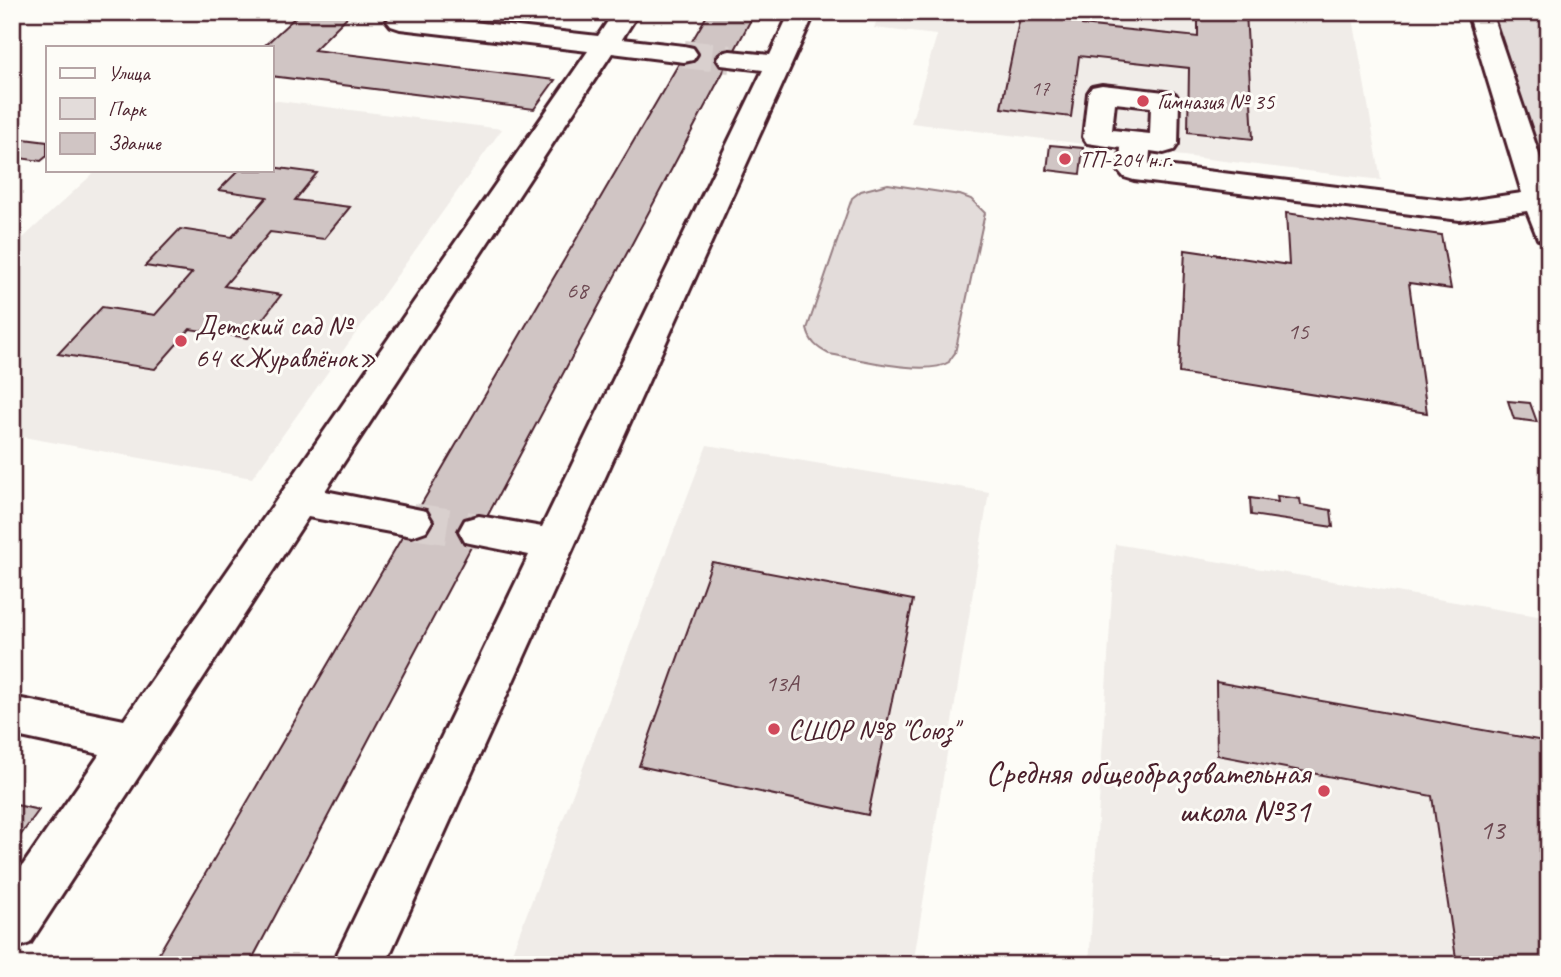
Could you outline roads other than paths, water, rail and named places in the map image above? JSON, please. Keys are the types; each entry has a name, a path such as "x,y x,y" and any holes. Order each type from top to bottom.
{"street":[{"path":"409,12 400,22 684,54"},
{"path":"12,925 627,12"},
{"path":"359,965 803,12"},
{"path":"1479,12 1549,232"},
{"path":"730,59 779,64"},
{"path":"1136,141 1134,171 1460,211 1539,200"},
{"path":"297,502 412,521"},
{"path":"479,531 555,544"},
{"path":"12,716 135,742"}],"tunnel":[{"path":"684,54 730,59"},
{"path":"412,521 479,531"}],"place":[{"name":"Гимназия № 35","path":"1143,101"},
{"name":"ТП-204 н.г.","path":"1065,159"},
{"name":"Детский сад № 64 «Журавлёнок»","path":"181,341"},
{"name":"СШОР №8 \"Союз\"","path":"774,729"},
{"name":"Средняя общеобразовательная школа №31","path":"1324,791"}]}
